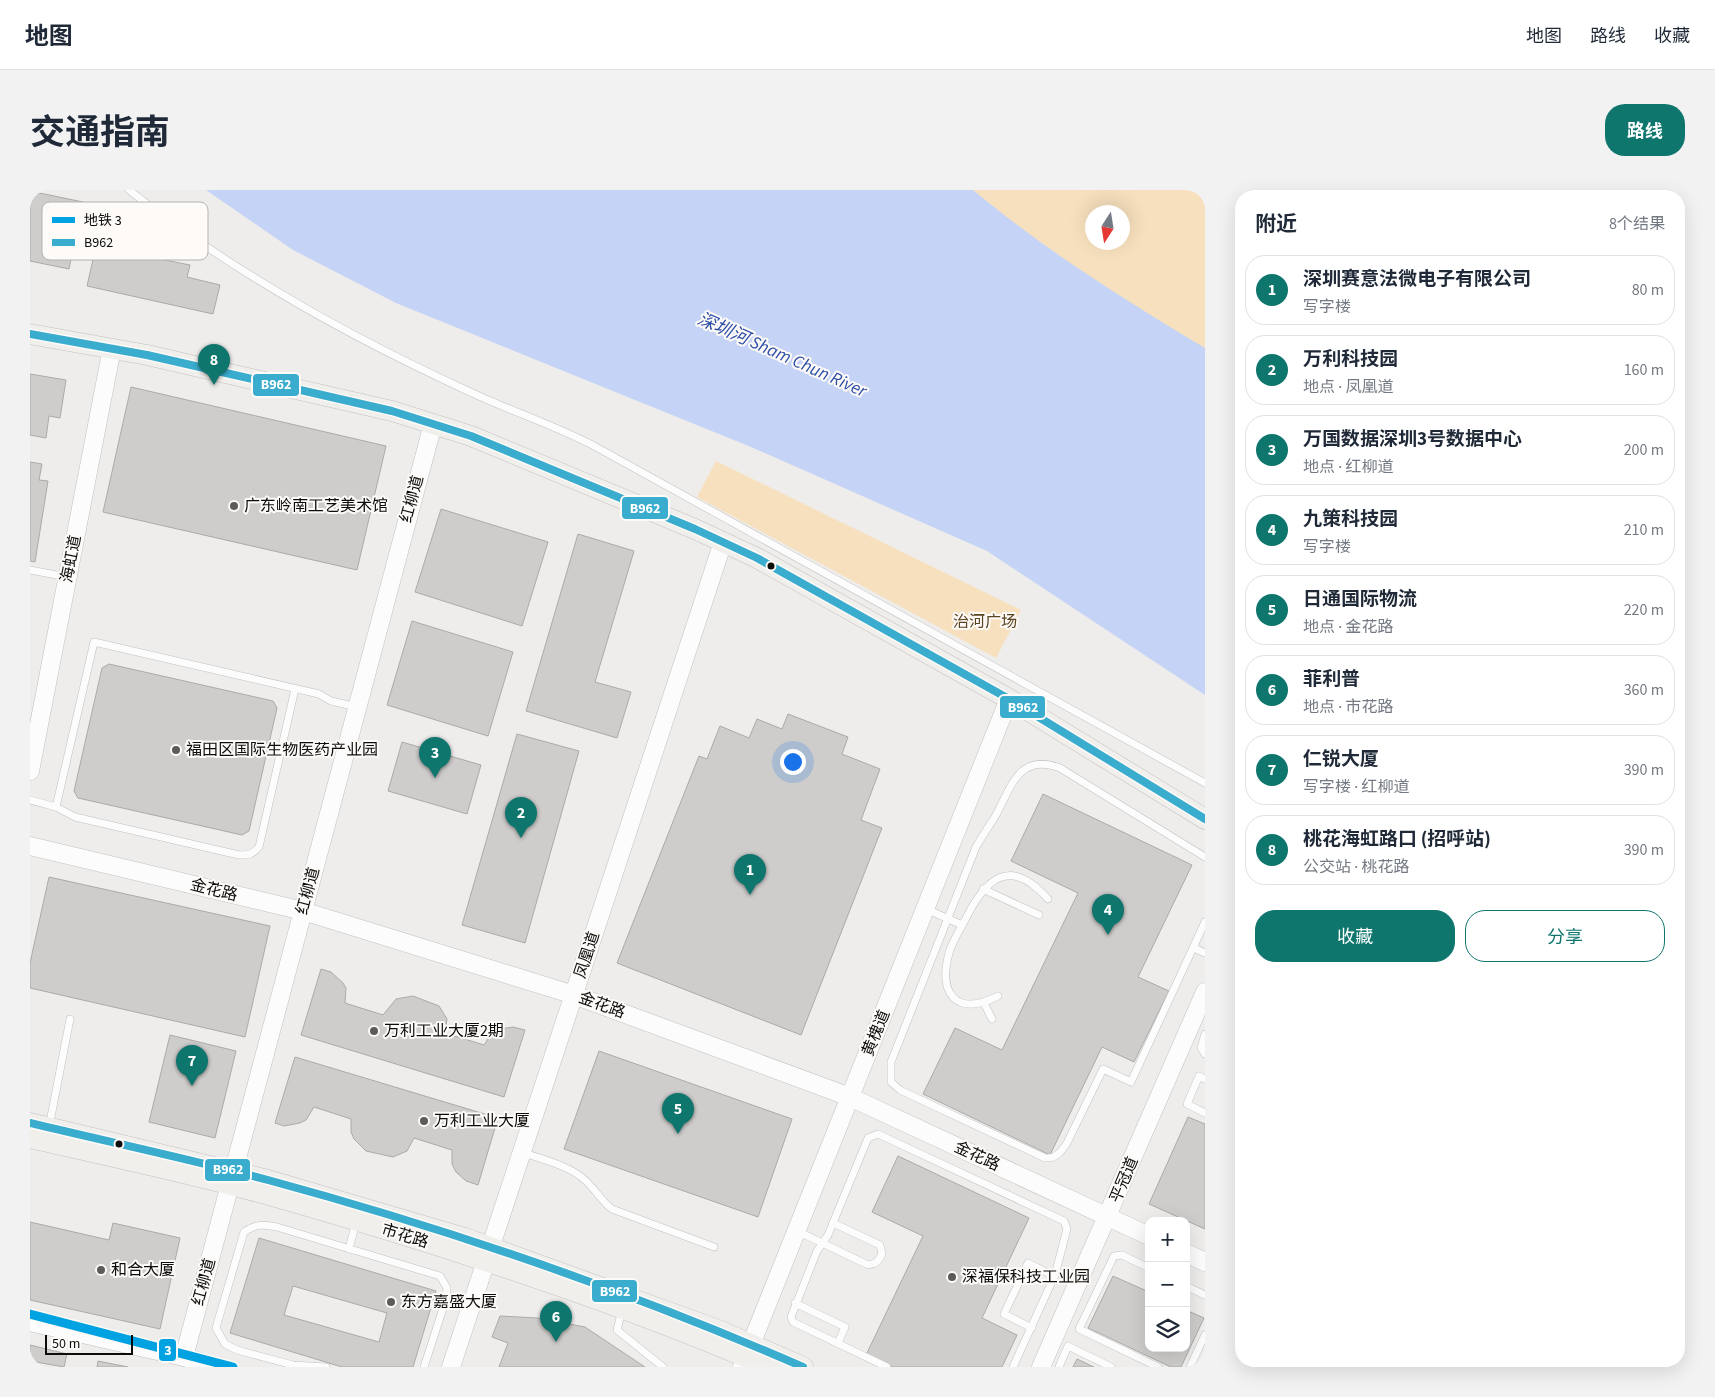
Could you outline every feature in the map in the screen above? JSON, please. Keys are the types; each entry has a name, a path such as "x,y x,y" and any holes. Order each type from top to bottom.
{"main road":[{"path":"30,334 112,348 382,409 480,440 724,542 757,558 1009,700 1205,818"},
{"name":"市花路","path":"39,1125 232,1178 488,1254 747,1356 769,1367"},
{"name":"市花路","path":"30,1138 232,1178 356,1221 488,1254 622,1310 747,1356 803,1367"}],"street":[{"name":"海虹道","path":"30,771 112,348"},
{"name":"红柳道","path":"184,1357 433,424"},
{"name":"凤凰道","path":"451,1367 724,542"},
{"name":"黄槐道","path":"747,1356 1009,700"},
{"name":"金花路","path":"30,846 303,911 574,995 850,1097 1145,1234"},
{"name":"平冠道","path":"1041,1367 1205,992"},
{"path":"1190,1256 1205,1262"},
{"path":"30,1322 184,1357 216,1367"}],"lane":[{"path":"129,190 145,202"},
{"path":"208,249 317,315 436,376 566,431 596,447 1205,783"},
{"path":"30,570 68,577"},
{"path":"56,807 94,642 295,689 357,707"},
{"path":"30,800 56,807 75,817 239,855 254,853 259,846 295,689"},
{"path":"1205,857 1060,768 1042,764 1031,766 1014,778 993,821 976,847 891,1062 891,1082 900,1090 1044,1158 1055,1156 1067,1143 1103,1069 1131,1082 1205,922"},
{"path":"998,996 984,1003 965,1005 955,1000 947,988 949,953 962,925 983,889 1000,878 1018,877 1034,884 1048,899"},
{"path":"983,889 1039,916"},
{"path":"925,909 962,925"},
{"path":"1194,948 1205,953"},
{"path":"984,1003 991,1013 992,1019"},
{"path":"39,1125 70,1019"},
{"path":"1205,1034 1201,1048 1205,1054"},
{"path":"1205,1079 1200,1076 1187,1104 1205,1113"},
{"path":"887,1367 793,1322 791,1313 822,1243 833,1223 868,1138 878,1134 1064,1221 1067,1229 1054,1276 1013,1367"},
{"path":"522,1152 577,1174 588,1182 604,1203 612,1209 714,1247"},
{"path":"349,1249 356,1221"},
{"path":"797,1231 866,1264 874,1264 880,1258 882,1249 880,1245 833,1223"},
{"path":"326,1367 293,1365 237,1350 225,1344 216,1328 244,1232 252,1226 262,1224 277,1227 440,1276 447,1288 446,1299 424,1367"},
{"path":"1145,1266 1122,1255 1114,1256 1079,1329 1158,1367"},
{"path":"1032,1328 1004,1314 1028,1263 1054,1276"},
{"path":"1190,1288 1205,1295"},
{"path":"795,1303 846,1327 838,1344"},
{"path":"622,1310 617,1330 663,1367"},
{"path":"1190,1367 1205,1335"},
{"path":"1059,1367 1068,1346 1111,1367"},
{"path":"1203,1367 1205,1362"}],"green space":[{"path":"696,190 1205,190 1205,486"},
{"name":"治河广场","path":"716,461 1021,610 996,658 697,497"}],"water":[{"name":"深圳河 Sham Chun River","path":"206,190 973,190 1028,233 1086,274 1205,348 1205,695 987,551 751,447 396,303 293,250"}],"building":[{"path":"30,191 83,202 42,202 42,260 71,260 69,269 30,261"},
{"path":"93,260 165,260 190,265 187,277 220,285 213,314 87,286"},
{"path":"30,374 66,380 60,418 49,416 46,438 30,435"},
{"path":"131,387 386,446 357,570 103,512"},
{"path":"30,462 42,464 39,480 48,481 35,562 30,561"},
{"path":"441,509 548,542 522,626 415,592"},
{"path":"578,534 634,551 595,682 631,692 617,738 526,711"},
{"path":"412,621 513,652 488,736 387,705"},
{"name":"福田区国际生物医药产业园","path":"109,664 273,701 277,708 249,831 242,835 78,798 74,791 102,668"},
{"path":"788,714 848,737 842,754 880,769 861,820 882,828 801,1035 617,963 699,756 707,759 720,726 749,738 757,719 782,729"},
{"path":"517,734 579,751 525,943 462,925"},
{"path":"402,742 481,765 467,814 388,791"},
{"path":"1043,794 1192,865 1138,977 1169,991 1134,1062 1102,1047 1050,1155 923,1094 955,1028 1002,1050 1078,893 1011,861"},
{"path":"49,877 270,926 245,1037 30,988 30,963"},
{"name":"万利工业大厦2期","path":"321,969 331,972 343,983 346,988 345,1003 383,1015 396,999 413,996 439,1006 447,1019 445,1033 484,1045 492,1033 500,1029 513,1027 525,1030 504,1097 301,1035"},
{"path":"170,1035 236,1051 215,1138 149,1122"},
{"path":"599,1051 792,1119 758,1217 564,1149"},
{"name":"万利工业大厦","path":"295,1057 498,1118 478,1185 466,1181 456,1172 452,1164 452,1150 414,1138 407,1151 393,1157 366,1151 354,1139 351,1132 351,1119 314,1107 306,1120 300,1123 284,1126 275,1123"},
{"path":"1188,1117 1205,1124 1205,1229 1190,1222 1190,1217 1178,1217 1149,1204"},
{"name":"深福保科技工业园","path":"898,1156 1029,1218 982,1318 1017,1335 1002,1367 893,1367 866,1355 923,1236 872,1212"},
{"name":"和合大厦","path":"30,1222 109,1240 113,1223 180,1238 160,1329 30,1300"},
{"name":"东方嘉盛大厦","path":"259,1238 436,1291 413,1367 342,1367 230,1333","holes":["293,1286 387,1313 379,1342 284,1315"]},
{"path":"1113,1276 1145,1290 1145,1352 1188,1352 1181,1367 1171,1367 1088,1328"},
{"path":"1190,1312 1204,1318 1190,1348"},
{"path":"500,1316 537,1318 585,1327 645,1367 499,1367 508,1343 492,1337"},
{"path":"30,1345 67,1354 64,1367 30,1361"},
{"path":"1077,1359 1094,1367 1073,1367"},
{"path":"98,1361 128,1367 97,1367"}],"metro line":[{"name":"3","path":"30,1314 233,1367"}],"transit line":[{"name":"B962","path":"30,334 147,355 392,411 471,436 695,529 757,558 1009,699 1205,819"},
{"name":"B962","path":"30,1123 238,1172 404,1219 606,1288 738,1339 803,1367"}],"place":[{"name":"桃花海虹路口 (招呼站)","path":"214,385"},
{"name":"广东岭南工艺美术馆","path":"234,506"},
{"name":"福田区国际生物医药产业园","path":"176,750"},
{"name":"万国数据深圳3号数据中心","path":"435,778"},
{"name":"万利科技园","path":"521,838"},
{"name":"深圳赛意法微电子有限公司","path":"750,895"},
{"name":"九策科技园","path":"1108,935"},
{"name":"万利工业大厦2期","path":"374,1031"},
{"name":"仁锐大厦","path":"192,1086"},
{"name":"万利工业大厦","path":"424,1121"},
{"name":"日通国际物流","path":"678,1134"},
{"name":"和合大厦","path":"101,1270"},
{"name":"深福保科技工业园","path":"952,1277"},
{"name":"东方嘉盛大厦","path":"391,1302"},
{"name":"菲利普","path":"556,1342"}]}
